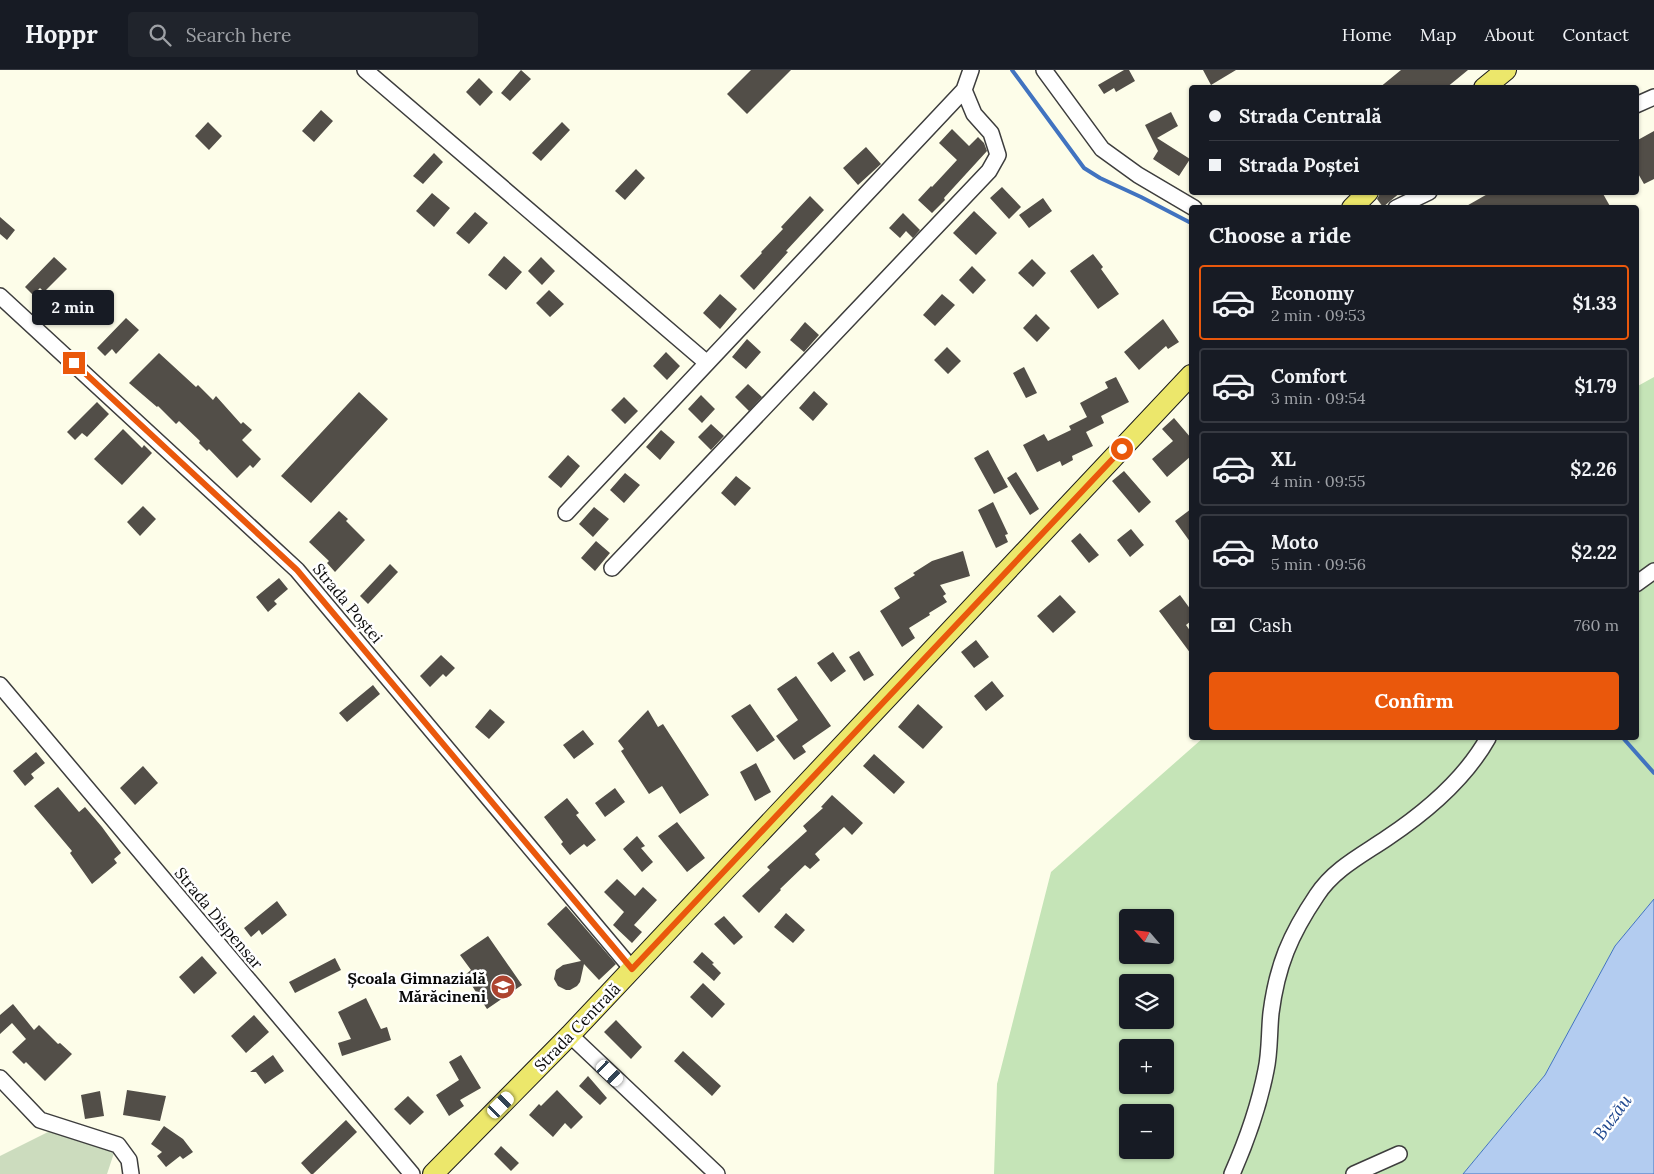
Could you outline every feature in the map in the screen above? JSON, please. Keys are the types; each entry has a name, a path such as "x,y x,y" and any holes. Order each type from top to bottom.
{"main road":[{"path":"1488,85 1506,70"},
{"path":"1355,205 1365,195"},
{"name":"Strada Centrală","path":"432,1174 570,1035 1189,377"}],"street":[{"path":"365,70 707,363"},
{"path":"566,513 964,90 971,70"},
{"path":"1044,70 1102,149 1138,175 1189,205"},
{"path":"612,568 989,172 998,155 991,133 974,114 964,90"},
{"path":"1639,104 1654,97"},
{"path":"1402,205 1423,195"},
{"name":"Strada Poștei","path":"0,296 297,570 632,969"},
{"path":"1639,582 1654,571"},
{"name":"Strada Dispensar","path":"0,685 412,1174"},
{"path":"1232,1174 1259,1104 1267,1067 1271,1015 1277,977 1284,953 1298,925 1318,893 1337,872 1430,807 1479,753 1487,740"},
{"path":"570,1035 717,1174"},
{"path":"0,1078 40,1120 118,1145 129,1160 131,1174"},
{"path":"1354,1174 1399,1154"}],"green space":[{"path":"1654,377 1654,899 1615,946 1545,1075 1463,1174 994,1174 997,1084 1051,872 1201,740 1639,740 1639,385"},
{"path":"50,1131 115,1150 107,1174 0,1174 0,1156"}],"water":[{"name":"Buzău","path":"1654,899 1654,1174 1463,1174 1545,1075 1615,946"}],"building":[{"path":"521,70 531,79 510,101 501,93"},
{"path":"751,70 791,70 747,114 727,94"},
{"path":"1124,70 1129,70 1135,81 1116,92 1114,88 1104,94 1098,85"},
{"path":"1203,70 1236,70 1211,85"},
{"path":"1401,70 1468,70 1450,85 1383,85"},
{"path":"479,78 493,92 480,106 466,92"},
{"path":"321,110 333,121 314,142 302,131"},
{"path":"1171,112 1178,126 1157,138 1189,158 1179,176 1153,159 1158,151 1145,125"},
{"path":"208,122 222,136 209,150 195,136"},
{"path":"562,122 570,130 541,161 532,153"},
{"path":"952,129 969,146 978,137 984,143 987,151 932,213 918,200 957,160 939,143"},
{"path":"1654,131 1654,179 1644,184 1639,175 1639,139"},
{"path":"866,147 881,164 858,185 843,168"},
{"path":"434,153 443,162 423,184 413,176"},
{"path":"636,169 645,178 625,200 615,191"},
{"path":"1002,187 1021,207 1009,219 990,198"},
{"path":"432,193 450,208 434,227 416,211"},
{"path":"1379,195 1397,195 1385,205 1382,205 1377,199"},
{"path":"1486,195 1604,195 1609,205 1468,205"},
{"path":"810,196 824,210 786,251 788,252 754,290 740,276"},
{"path":"1043,198 1052,211 1029,228 1019,215"},
{"path":"974,211 997,233 976,255 953,233"},
{"path":"475,212 488,223 469,244 456,233"},
{"path":"903,213 920,230 913,238 906,231 900,238 889,228"},
{"path":"0,217 15,230 7,240 0,234"},
{"path":"1093,254 1119,294 1098,309 1070,271"},
{"path":"504,256 522,272 506,290 488,275"},
{"path":"54,257 67,269 44,292 40,288 33,295 25,287"},
{"path":"541,257 555,271 542,285 528,271"},
{"path":"1032,259 1046,273 1033,287 1018,273"},
{"path":"972,266 986,280 973,294 959,280"},
{"path":"549,290 564,304 550,317 536,303"},
{"path":"720,294 737,309 720,329 703,313"},
{"path":"942,294 955,305 935,326 923,315"},
{"path":"1036,314 1050,328 1037,342 1023,328"},
{"path":"126,318 139,330 116,354 112,349 105,356 97,348"},
{"path":"1163,319 1179,342 1168,349 1166,346 1139,370 1124,352"},
{"path":"805,322 819,335 804,352 790,340"},
{"path":"747,339 761,352 746,369 732,357"},
{"path":"947,347 961,361 948,374 934,360"},
{"path":"666,352 680,366 667,380 653,366"},
{"path":"159,353 213,400 216,396 241,424 243,422 252,430 242,440 261,459 253,468 250,465 237,478 209,449 207,451 199,443 200,441 179,421 176,424 158,406 129,383"},
{"path":"1024,367 1037,393 1026,398 1013,373"},
{"path":"1116,377 1129,402 1101,416 1104,423 1086,432 1093,446 1072,456 1073,460 1062,466 1060,461 1037,472 1023,445 1044,434 1048,441 1071,430 1069,426 1087,417 1080,403 1108,388 1105,382"},
{"path":"748,384 762,397 749,411 735,397"},
{"path":"814,391 828,404 813,421 799,408"},
{"path":"359,392 388,419 311,503 281,476"},
{"path":"701,395 715,409 702,423 688,409"},
{"path":"624,397 638,411 625,424 611,410"},
{"path":"97,402 109,414 87,437 82,433 75,440 67,432"},
{"path":"1174,418 1189,436 1189,458 1167,477 1152,459 1173,441 1162,429"},
{"path":"711,424 724,436 711,450 698,437"},
{"path":"123,429 142,448 144,445 152,453 122,485 94,459"},
{"path":"661,430 675,442 660,460 646,447"},
{"path":"988,450 1008,487 994,494 974,458"},
{"path":"568,455 580,466 561,488 548,477"},
{"path":"1124,471 1151,502 1139,513 1112,481"},
{"path":"1016,472 1039,509 1030,515 1007,478"},
{"path":"625,473 640,485 624,503 610,490"},
{"path":"736,476 751,488 735,506 721,493"},
{"path":"993,502 1008,534 1005,535 1008,542 996,548 978,510"},
{"path":"143,506 156,519 140,536 127,522"},
{"path":"594,507 609,519 593,537 579,524"},
{"path":"1189,510 1189,540 1175,521"},
{"path":"339,511 365,540 335,572 327,563 329,561 309,542"},
{"path":"1131,529 1144,545 1130,557 1117,540"},
{"path":"1080,533 1099,555 1089,563 1071,541"},
{"path":"596,541 610,553 595,571 581,558"},
{"path":"963,551 970,576 940,585 946,594 943,596 947,602 909,628 915,638 902,647 880,611 900,598 894,588 915,575 913,573 932,561"},
{"path":"390,564 398,572 368,604 360,596"},
{"path":"279,578 288,589 274,601 277,604 268,612 256,597"},
{"path":"1060,595 1076,612 1053,633 1037,616"},
{"path":"1180,595 1189,607 1189,623 1186,625 1189,629 1189,651 1159,611"},
{"path":"976,640 989,657 974,668 961,652"},
{"path":"859,651 874,675 864,681 849,657"},
{"path":"833,652 846,671 831,682 817,663"},
{"path":"441,655 455,668 446,677 443,674 430,687 420,676"},
{"path":"796,676 831,726 802,746 806,752 794,760 776,736 798,720 777,689"},
{"path":"992,681 1004,696 986,711 974,696"},
{"path":"373,685 380,694 347,722 339,713"},
{"path":"750,704 775,740 757,752 731,716"},
{"path":"918,704 943,727 923,749 898,727"},
{"path":"490,709 505,722 489,739 475,727"},
{"path":"648,710 658,727 663,724 709,795 680,814 662,786 649,794 621,751 624,749 618,741"},
{"path":"583,730 594,744 574,759 563,745"},
{"path":"36,752 45,763 31,774 34,778 25,786 13,771"},
{"path":"874,754 905,782 894,794 863,766"},
{"path":"756,763 771,792 755,801 740,772"},
{"path":"143,766 158,783 135,805 120,788"},
{"path":"58,787 79,812 85,807 121,853 114,859 117,863 92,884 70,853 72,851 34,806"},
{"path":"615,788 625,802 605,817 595,803"},
{"path":"832,795 863,823 852,835 844,827 815,854 820,860 810,869 805,865 759,913 742,896 770,870 767,867 807,831 803,826 823,808 821,807"},
{"path":"567,798 579,813 576,815 596,840 587,847 584,844 570,855 561,844 563,842 544,817"},
{"path":"677,822 705,858 687,872 658,836"},
{"path":"637,836 645,846 641,848 653,862 642,872 623,849"},
{"path":"617,879 635,896 643,887 657,900 634,925 642,932 632,943 613,925 624,912 604,892"},
{"path":"277,901 287,915 262,935 259,930 251,937 244,928"},
{"path":"566,906 616,964 599,980 584,964 580,982 570,990 558,986 554,979 556,970 563,965 581,961 547,924"},
{"path":"786,913 805,930 793,943 774,927"},
{"path":"724,916 743,937 734,945 714,924"},
{"path":"488,936 522,985 487,1009 465,975 471,970 460,955"},
{"path":"702,952 714,963 712,964 721,973 714,981 693,962"},
{"path":"202,956 217,973 194,994 179,977"},
{"path":"335,958 341,970 295,993 289,982"},
{"path":"703,983 725,1004 712,1018 690,997"},
{"path":"366,998 381,1029 387,1027 391,1040 342,1056 338,1043 351,1039 338,1012"},
{"path":"13,1004 34,1030 39,1025 58,1044 60,1043 72,1054 45,1081 26,1062 24,1064 12,1052 26,1039 12,1023 0,1034 0,1015"},
{"path":"254,1015 269,1032 246,1053 231,1036"},
{"path":"616,1020 642,1047 631,1059 604,1032"},
{"path":"683,1051 721,1086 712,1096 674,1061"},
{"path":"273,1055 284,1071 265,1084 256,1072 250,1072"},
{"path":"461,1055 481,1088 460,1100 464,1106 449,1116 436,1095 459,1080 449,1062"},
{"path":"588,1076 607,1098 600,1105 579,1086"},
{"path":"127,1090 166,1096 160,1121 123,1115"},
{"path":"557,1090 583,1117 571,1129 565,1123 553,1137 529,1115 539,1104 541,1106"},
{"path":"100,1091 104,1116 85,1119 81,1095"},
{"path":"408,1096 424,1112 410,1125 394,1109"},
{"path":"346,1120 357,1132 311,1174 301,1163"},
{"path":"164,1126 183,1139 193,1152 183,1159 180,1156 166,1167 157,1156 162,1152 151,1144"},
{"path":"501,1146 519,1163 511,1171 494,1154"}],"waterway":[{"path":"1012,70 1084,168 1100,178 1189,222"},
{"path":"1625,740 1654,773"}],"place":[{"name":"Școala Gimnazială Mărăcineni","path":"503,987"}],"route":[{"path":"74,363 297,570 632,969 1122,449"}]}
